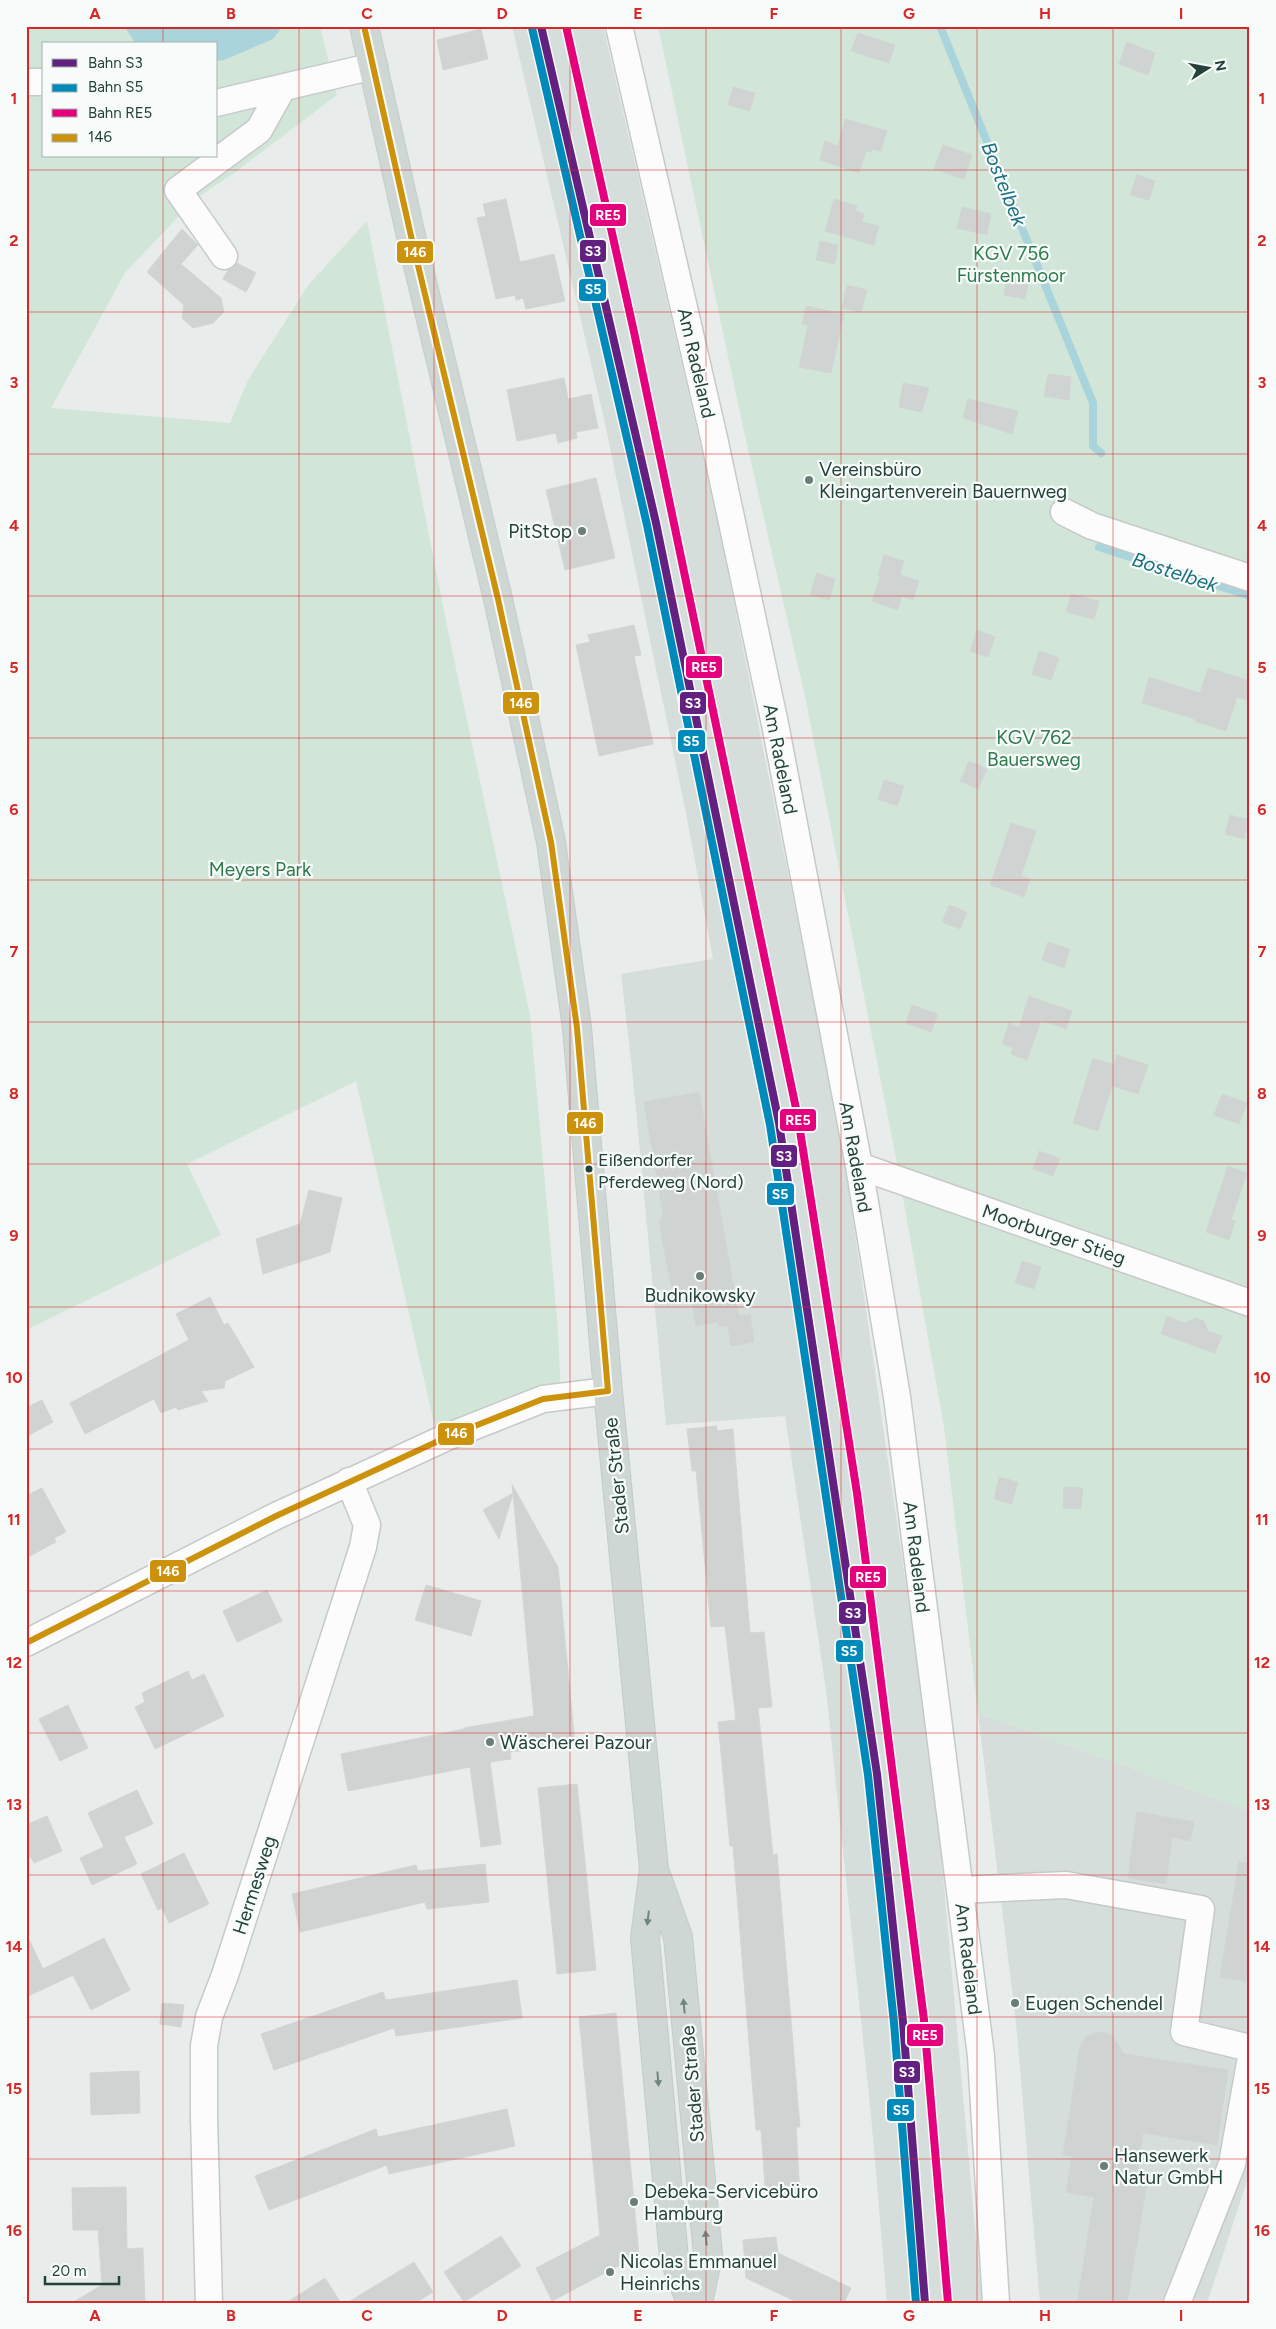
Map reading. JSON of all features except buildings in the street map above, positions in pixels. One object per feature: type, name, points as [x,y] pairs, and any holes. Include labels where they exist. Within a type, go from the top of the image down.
[{"type":"main road","name":"Stader Straße","points":[[364,26],[411,236],[498,599],[551,842],[577,1028],[608,1391],[654,1869],[645,1938],[674,2258],[691,2303]]},
{"type":"main road","name":"Stader Straße","points":[[654,1869],[678,1937],[708,2255],[698,2303]]},
{"type":"street","name":"Am Radeland","points":[[620,26],[714,438],[775,724],[859,1166],[897,1397],[981,2056],[996,2303]]},
{"type":"street","points":[[218,102],[282,89],[374,66]]},
{"type":"street","points":[[26,82],[42,82]]},
{"type":"street","points":[[224,256],[178,190],[258,130],[282,89]]},
{"type":"street","points":[[1064,512],[1092,526],[1250,578]]},
{"type":"street","name":"Moorburger Stieg","points":[[859,1166],[1250,1303]]},
{"type":"street","points":[[26,1643],[348,1481],[447,1438],[536,1402],[561,1396],[608,1391]]},
{"type":"street","name":"Hermesweg","points":[[209,2303],[204,2046],[209,2016],[225,1975],[363,1547],[367,1525],[348,1481]]},
{"type":"street","points":[[960,1890],[1066,1885],[1201,1909],[1184,2032],[1250,2048]]},
{"type":"street","points":[[1177,2303],[1232,2164],[1250,2063]]},
{"type":"shaded area","points":[[512,26],[603,26],[714,503],[841,1138],[934,1777],[982,2303],[887,2303],[871,2115],[826,1690],[785,1416],[666,1425],[632,1069],[621,974],[713,959],[686,813],[604,419]]},
{"type":"shaded area","points":[[978,1713],[1250,1811],[1250,2172],[1207,2303],[1040,2303],[1016,2023]]},
{"type":"green space","name":"Meyers Park","points":[[26,26],[320,26],[337,95],[234,173],[194,200],[125,273],[51,408],[230,423],[248,380],[309,284],[367,221],[448,631],[530,1015],[558,1330],[561,1396],[438,1441],[356,1081],[187,1164],[221,1235],[26,1330]]},
{"type":"green space","points":[[658,26],[1250,26],[1250,1811],[978,1713],[944,1427],[894,1148],[806,701],[743,427]]},
{"type":"water","points":[[124,26],[283,26],[273,39],[224,60],[218,61],[218,42],[135,42]]},
{"type":"waterway","name":"Bostelbek","points":[[940,26],[1093,403],[1093,446],[1101,453]]},
{"type":"waterway","name":"Bostelbek","points":[[1099,547],[1250,596]]},
{"type":"rail line","name":"S3","points":[[541,26],[656,523],[779,1123],[877,1774],[903,2022],[925,2303]]},
{"type":"rail line","name":"RE5","points":[[566,26],[634,332],[798,1118],[857,1493],[924,2020],[948,2303]]},
{"type":"rail line","name":"S5","points":[[532,28],[647,525],[770,1125],[868,1775],[894,2023],[916,2303]]},
{"type":"transit line","name":"146","points":[[364,26],[411,236],[498,599],[551,842],[577,1028],[608,1391]]},
{"type":"transit line","name":"146","points":[[26,1643],[276,1516],[447,1437],[543,1399],[608,1391]]},
{"type":"place","name":"Vereinsbüro Kleingartenverein Bauernweg","points":[[809,480]]},
{"type":"place","name":"PitStop","points":[[582,531]]},
{"type":"place","name":"Eißendorfer Pferdeweg (Nord)","points":[[589,1169]]},
{"type":"place","name":"Budnikowsky","points":[[700,1276]]},
{"type":"place","name":"Wäscherei Pazour","points":[[490,1742]]},
{"type":"place","name":"Eugen Schendel","points":[[1015,2003]]},
{"type":"place","name":"Hansewerk Natur GmbH","points":[[1104,2166]]},
{"type":"place","name":"Debeka-Servicebüro Hamburg","points":[[634,2202]]},
{"type":"place","name":"Nicolas Emmanuel Heinrichs","points":[[610,2272]]},
{"type":"park label","name":"KGV 756 Fürstenmoor","points":[[1011,264]]},
{"type":"park label","name":"KGV 762 Bauersweg","points":[[1034,748]]}]
